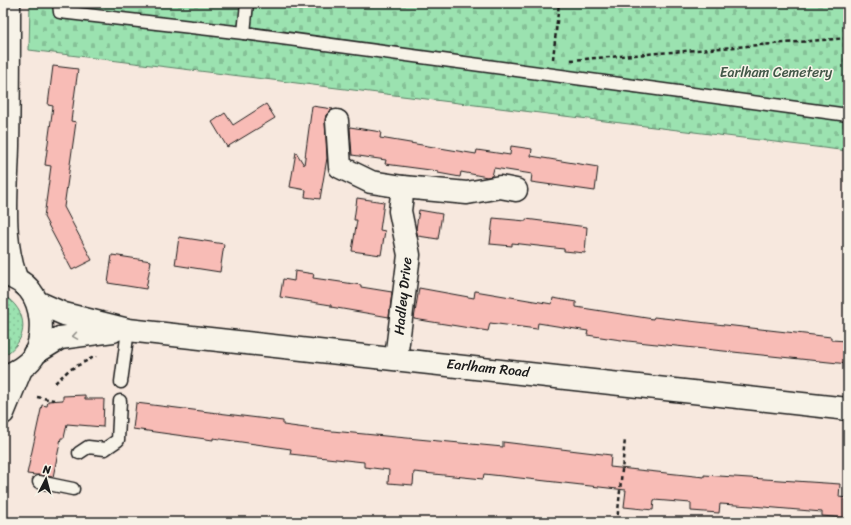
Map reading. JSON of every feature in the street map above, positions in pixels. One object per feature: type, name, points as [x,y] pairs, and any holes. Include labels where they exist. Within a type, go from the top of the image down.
[{"type":"main road","points":[[3,412],[19,367],[40,335],[38,302],[29,289],[9,276],[11,265],[7,243],[6,204],[9,3]]},
{"type":"main road","points":[[337,121],[340,167],[371,182],[403,187],[467,193],[500,187],[516,190]]},
{"type":"main road","name":"Hadley Drive","points":[[396,358],[409,256],[400,211],[403,187]]},
{"type":"main road","name":"Earlham Road","points":[[38,302],[127,339]]},
{"type":"main road","name":"Earlham Road","points":[[19,367],[60,338],[127,339],[396,358],[848,409]]},
{"type":"lane","points":[[60,3],[60,12],[244,33],[848,115]]},
{"type":"lane","points":[[244,33],[247,3]]},
{"type":"lane","points":[[121,382],[127,339]]},
{"type":"lane","points":[[79,453],[88,447],[105,449],[118,440],[120,401]]},
{"type":"lane","points":[[39,482],[73,489]]},
{"type":"path","points":[[560,3],[552,61],[560,60]]},
{"type":"path","points":[[568,60],[848,38]]},
{"type":"path","points":[[55,383],[69,370],[127,339]]},
{"type":"path","points":[[37,397],[54,400]]},
{"type":"path","points":[[617,522],[625,440]]},
{"type":"green space","name":"Earlham Cemetery","points":[[30,3],[848,3],[848,151],[29,50]]},
{"type":"green space","points":[[3,295],[12,301],[18,309],[22,317],[23,326],[22,334],[18,342],[12,350],[3,356]]},
{"type":"building","points":[[53,66],[78,69],[71,121],[76,122],[64,207],[92,260],[72,270],[44,217],[51,166],[45,165],[53,106],[48,105]]},
{"type":"building","points":[[266,104],[275,118],[227,147],[212,122],[225,113],[233,125]]},
{"type":"building","points":[[312,106],[333,109],[326,115],[325,121],[327,158],[320,199],[305,197],[306,190],[290,187],[296,152],[304,165]]},
{"type":"building","points":[[350,127],[381,132],[380,138],[476,154],[477,150],[510,155],[511,146],[532,149],[531,156],[598,167],[595,191],[531,182],[532,174],[494,168],[492,176],[487,177],[461,172],[460,177],[438,173],[438,171],[385,164],[386,160],[352,155]]},
{"type":"building","points":[[357,198],[384,202],[380,230],[385,231],[381,255],[352,251],[357,220],[354,220]]},
{"type":"building","points":[[419,210],[442,214],[438,239],[418,236],[416,229]]},
{"type":"building","points":[[493,218],[526,221],[526,219],[587,227],[585,253],[512,243],[512,246],[490,244]]},
{"type":"building","points":[[179,237],[224,244],[220,272],[175,265]]},
{"type":"building","points":[[112,255],[151,261],[146,289],[108,283]]},
{"type":"building","points":[[295,271],[314,274],[313,278],[361,285],[361,287],[392,292],[389,317],[331,307],[331,305],[280,297],[283,279],[294,281]]},
{"type":"building","points":[[419,288],[474,298],[475,291],[552,304],[553,298],[576,302],[576,307],[653,319],[654,317],[831,337],[831,340],[848,341],[848,364],[628,341],[587,335],[588,331],[538,323],[537,329],[490,323],[488,331],[414,319]]},
{"type":"building","points":[[85,395],[85,399],[104,399],[103,427],[67,424],[64,438],[61,438],[53,477],[27,474],[42,405],[47,406],[48,401],[63,400],[63,396]]},
{"type":"building","points":[[136,403],[283,421],[283,425],[321,430],[503,447],[503,442],[611,455],[610,467],[704,477],[704,475],[840,484],[839,497],[846,498],[845,518],[822,516],[822,512],[720,504],[719,513],[691,511],[691,503],[654,500],[653,510],[624,507],[626,490],[484,474],[483,479],[414,472],[413,485],[388,483],[389,470],[364,467],[364,462],[290,454],[291,449],[133,429]]}]
